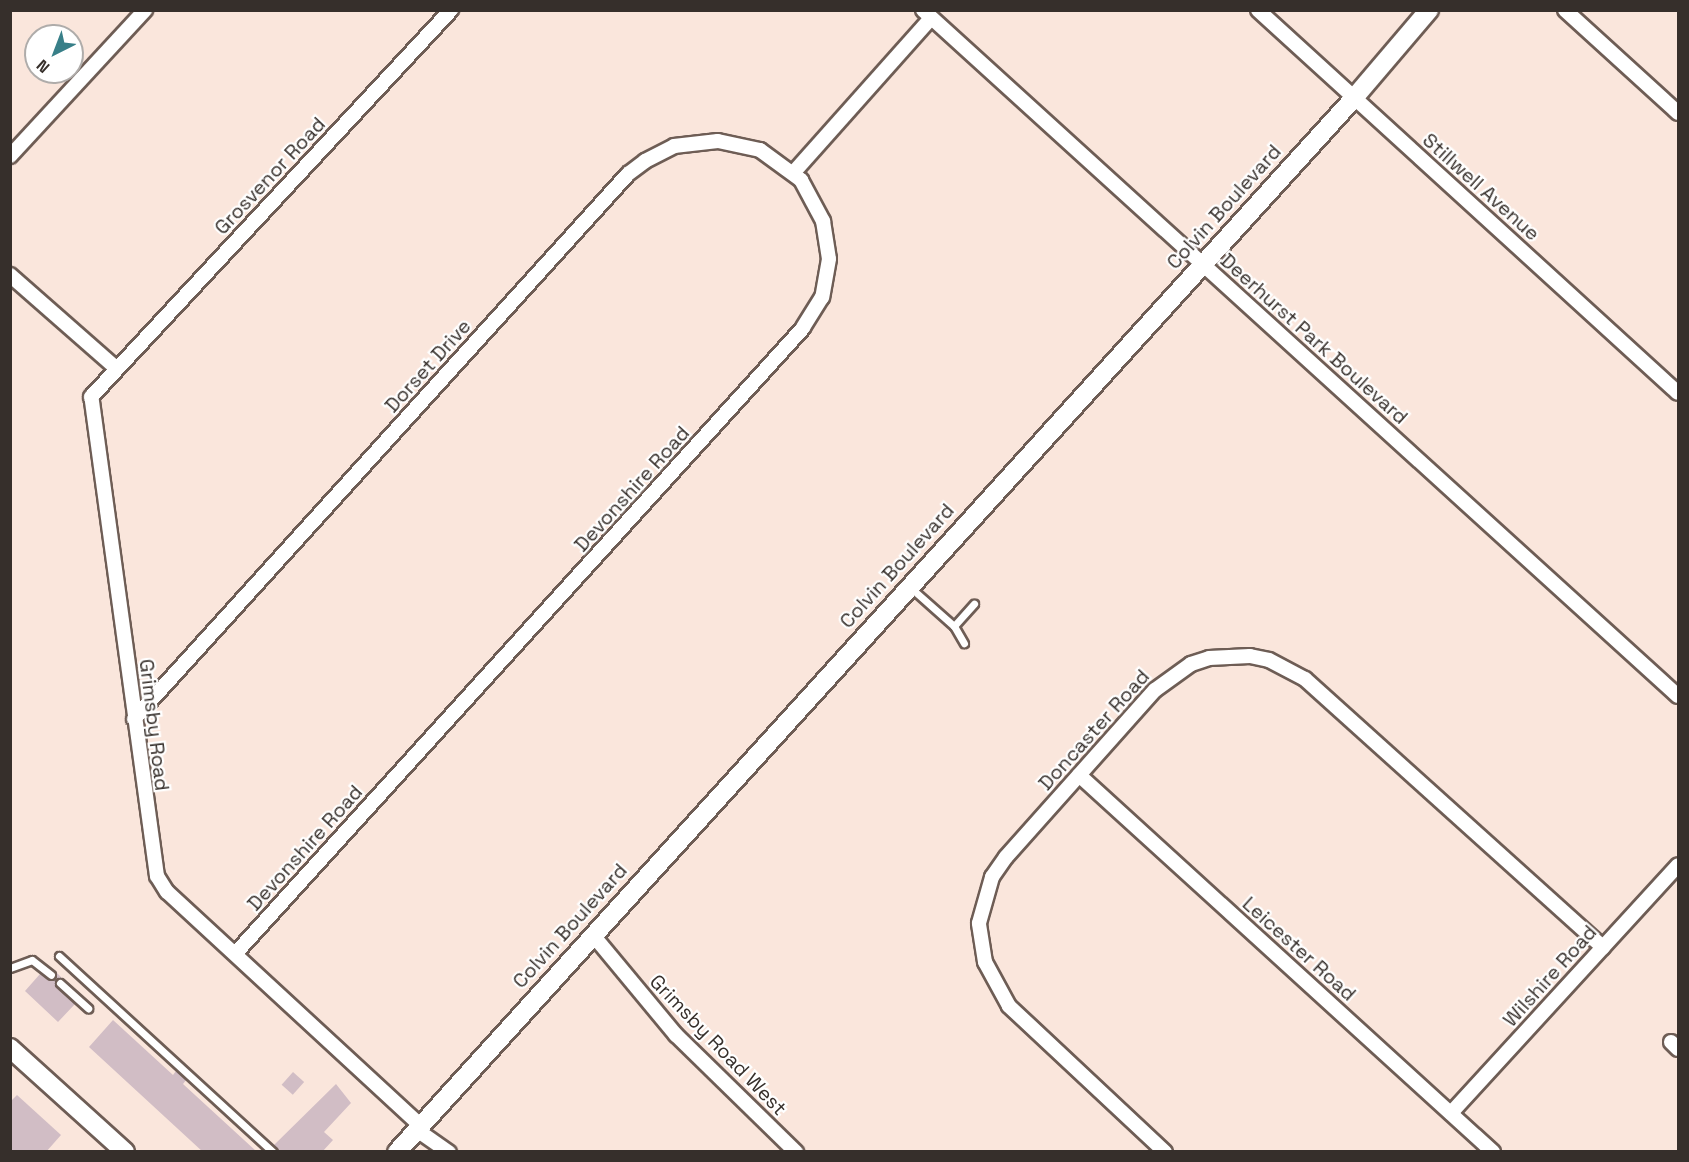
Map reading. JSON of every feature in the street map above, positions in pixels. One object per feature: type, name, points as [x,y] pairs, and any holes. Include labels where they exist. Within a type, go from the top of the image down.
[{"type":"street","points":[[10,156],[145,10]]},
{"type":"street","name":"Grosvenor Road","points":[[117,369],[451,10]]},
{"type":"street","name":"Stillwell Avenue","points":[[1258,10],[1678,393]]},
{"type":"street","name":"Colvin Boulevard","points":[[397,1152],[1354,98],[1429,10]]},
{"type":"street","points":[[1565,10],[1678,113]]},
{"type":"street","points":[[794,172],[927,14]]},
{"type":"street","name":"Deerhurst Park Boulevard","points":[[927,14],[1678,696]]},
{"type":"street","name":"Dorset Drive","points":[[134,720],[628,174],[674,146],[718,141],[760,150],[794,172]]},
{"type":"street","name":"Devonshire Road","points":[[234,954],[803,328],[822,297],[829,259],[823,220],[794,172]]},
{"type":"street","points":[[10,274],[117,369]]},
{"type":"street","name":"Grimsby Road","points":[[117,369],[91,397],[157,876],[167,892],[419,1128]]},
{"type":"street","name":"Doncaster Road","points":[[1166,1152],[1009,1006],[989,969],[979,937],[982,904],[992,877],[1079,775],[1172,675],[1209,658],[1250,656],[1269,660],[1305,679],[1603,947]]},
{"type":"street","name":"Leicester Road","points":[[1079,775],[1493,1152]]},
{"type":"street","name":"Wilshire Road","points":[[1451,1113],[1678,865]]},
{"type":"street","name":"Grimsby Road West","points":[[592,935],[676,1035],[796,1152]]},
{"type":"street","points":[[10,1048],[125,1152]]},
{"type":"street","points":[[419,1128],[449,1152]]},
{"type":"lane","points":[[909,586],[954,626],[964,643]]},
{"type":"lane","points":[[954,626],[974,604]]},
{"type":"lane","points":[[59,956],[273,1152]]},
{"type":"lane","points":[[10,968],[32,960],[51,975]]},
{"type":"lane","points":[[60,983],[88,1008]]},
{"type":"building","points":[[56,972],[62,978],[56,979],[55,985],[75,1004],[58,1022],[25,991],[40,974],[51,981]]},
{"type":"building","points":[[113,1020],[173,1075],[176,1071],[186,1080],[183,1084],[257,1152],[203,1152],[89,1047]]},
{"type":"building","points":[[293,1072],[304,1082],[293,1095],[282,1085]]},
{"type":"building","points":[[336,1084],[351,1103],[324,1132],[333,1140],[322,1152],[278,1152],[274,1145]]},
{"type":"building","points":[[17,1095],[61,1135],[46,1152],[10,1152],[10,1102]]}]
